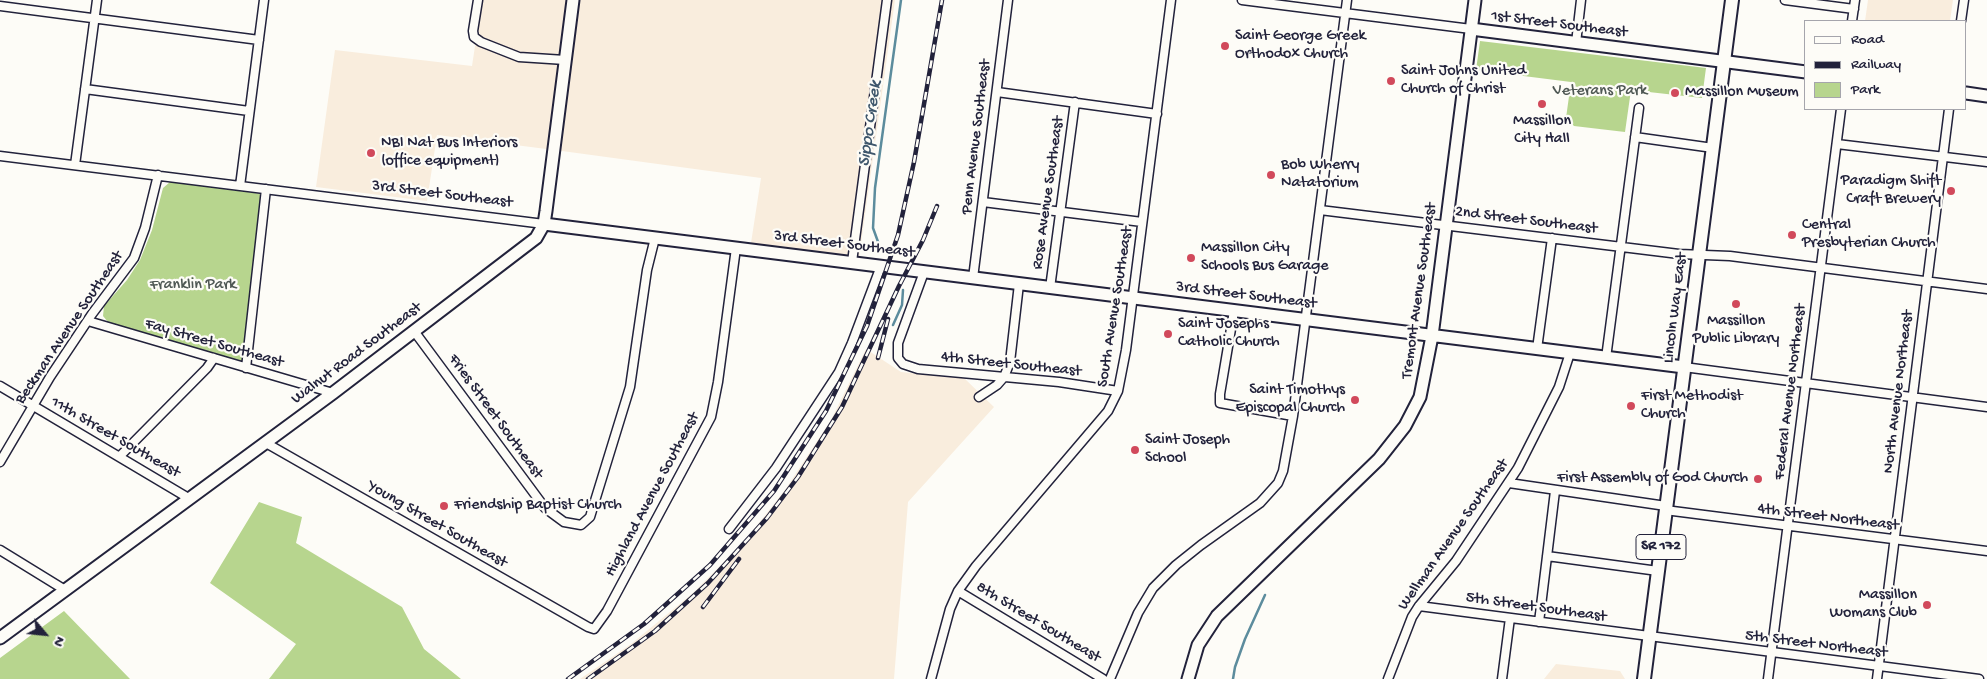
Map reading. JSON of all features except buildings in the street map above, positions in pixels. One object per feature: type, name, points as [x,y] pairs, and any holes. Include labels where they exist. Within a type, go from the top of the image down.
[{"type":"main road","name":"Lincoln Way East","points":[[1644,679],[1732,0]]},
{"type":"street","points":[[75,165],[97,0]]},
{"type":"street","points":[[240,186],[264,0]]},
{"type":"street","points":[[478,0],[473,31],[474,37],[508,54],[531,59],[565,60]]},
{"type":"street","name":"Walnut Road Southeast","points":[[0,638],[266,443],[529,245],[544,224],[573,0]]},
{"type":"street","points":[[852,262],[887,0]]},
{"type":"street","name":"Penn Avenue Southeast","points":[[973,278],[1008,0]]},
{"type":"street","name":"South Avenue Southeast","points":[[931,679],[950,609],[958,591],[976,566],[1108,411],[1118,391],[1126,350],[1171,0]]},
{"type":"street","name":"1st Street Southeast","points":[[1242,0],[1804,72]]},
{"type":"street","points":[[1110,679],[1138,613],[1153,588],[1176,565],[1260,503],[1278,483],[1287,456],[1293,416],[1347,0]]},
{"type":"street","name":"Tremont Avenue Southeast","points":[[1188,679],[1198,645],[1216,616],[1379,459],[1405,426],[1420,397],[1432,336],[1475,0]]},
{"type":"street","points":[[1576,43],[1581,0]]},
{"type":"street","points":[[1785,0],[1854,9]]},
{"type":"street","points":[[1852,20],[1855,0]]},
{"type":"street","points":[[1961,20],[1964,0]]},
{"type":"street","points":[[0,6],[259,40]]},
{"type":"street","points":[[85,89],[249,111]]},
{"type":"street","points":[[997,92],[1157,114]]},
{"type":"street","points":[[1967,93],[1987,96]]},
{"type":"street","name":"Rose Avenue Southeast","points":[[1050,288],[1075,102]]},
{"type":"street","points":[[1606,358],[1639,108]]},
{"type":"street","name":"Federal Avenue Northeast","points":[[1768,679],[1841,110]]},
{"type":"street","name":"North Avenue Northeast","points":[[1877,679],[1949,110]]},
{"type":"street","points":[[1635,137],[1713,148]]},
{"type":"street","points":[[1837,144],[1987,162]]},
{"type":"street","name":"3rd Street Southeast","points":[[0,156],[1684,367]]},
{"type":"street","name":"Beckman Avenue Southeast","points":[[0,462],[33,406],[88,321],[134,258],[148,219],[158,175]]},
{"type":"street","points":[[246,368],[266,189]]},
{"type":"street","points":[[983,202],[1142,222]]},
{"type":"street","name":"2nd Street Southeast","points":[[1320,210],[1621,247],[1699,255],[1730,256],[1987,290]]},
{"type":"street","name":"Fries Street Southeast","points":[[414,331],[533,492],[555,517],[578,526],[585,524],[590,516],[630,387],[654,238]]},
{"type":"street","points":[[1537,349],[1552,238]]},
{"type":"street","name":"Highland Avenue Southeast","points":[[594,628],[607,610],[711,416],[717,389],[736,248]]},
{"type":"street","points":[[729,528],[776,468],[838,372],[852,343],[881,266]]},
{"type":"street","name":"4th Street Southeast","points":[[924,272],[898,343],[897,354],[902,363],[918,369],[1004,376],[1118,391]]},
{"type":"street","name":"Rose Avenue Southeast","points":[[1004,376],[1010,362],[1019,284]]},
{"type":"street","points":[[1234,311],[1220,403],[1293,416]]},
{"type":"street","name":"Fay Street Southeast","points":[[88,321],[333,393]]},
{"type":"street","name":"Wellman Avenue Southeast","points":[[1388,679],[1412,617],[1456,561],[1509,483],[1560,388],[1570,353]]},
{"type":"street","points":[[120,456],[208,368],[214,358]]},
{"type":"street","points":[[1684,367],[1987,407]]},
{"type":"street","points":[[979,397],[997,385],[1004,376]]},
{"type":"street","name":"11th Street Southeast","points":[[0,386],[190,499]]},
{"type":"street","name":"Young Street Southeast","points":[[266,443],[588,627],[594,628]]},
{"type":"street","points":[[1509,483],[1665,508]]},
{"type":"street","points":[[1538,622],[1555,491]]},
{"type":"street","name":"4th Street Northeast","points":[[1665,508],[1787,527],[1987,551]]},
{"type":"street","points":[[0,550],[65,590]]},
{"type":"street","points":[[1547,556],[1658,571]]},
{"type":"street","name":"8th Street Southeast","points":[[958,591],[1104,679]]},
{"type":"street","name":"5th Street Southeast","points":[[1419,606],[1650,636]]},
{"type":"street","points":[[1502,679],[1510,618]]},
{"type":"street","name":"5th Street Northeast","points":[[1650,636],[1980,679]]},
{"type":"shaded area","points":[[482,0],[895,0],[859,258],[751,243],[761,178],[562,151],[437,135],[427,201],[316,187],[335,50],[472,66]]},
{"type":"shaded area","points":[[1868,0],[1953,0],[1950,20],[1865,20]]},
{"type":"shaded area","points":[[866,349],[901,372],[964,378],[994,407],[908,502],[894,679],[580,679],[631,644],[693,593],[744,542],[785,490],[831,420]]},
{"type":"shaded area","points":[[1556,664],[1620,671],[1625,679],[1544,679]]},
{"type":"green space","name":"Veterans Park","points":[[1480,41],[1706,68],[1702,98],[1631,90],[1625,132],[1574,126],[1566,118],[1571,82],[1476,70]]},
{"type":"green space","name":"Franklin Park","points":[[170,182],[262,194],[243,363],[108,322],[103,316],[104,306],[127,280],[140,260],[152,230],[163,188]]},
{"type":"green space","points":[[259,502],[302,517],[296,543],[402,607],[424,649],[461,679],[269,679],[296,644],[210,583]]},
{"type":"green space","points":[[64,611],[130,679],[0,679],[0,658]]},
{"type":"waterway","name":"Sippo Creek","points":[[881,250],[873,228],[875,188],[901,0]]},
{"type":"waterway","name":"Sippo Creek","points":[[893,325],[902,305],[903,290]]},
{"type":"waterway","name":"Sippo Creek","points":[[1233,679],[1235,667],[1245,639],[1265,595]]},
{"type":"railway","points":[[568,679],[644,624],[710,565],[774,491],[826,411],[867,326],[898,235],[914,162],[942,0]]},
{"type":"railway","points":[[588,679],[655,631],[708,583],[767,518],[798,477],[842,407],[899,286],[923,240],[937,206]]},
{"type":"railway","points":[[878,358],[888,319]]},
{"type":"railway","points":[[703,607],[739,559]]},
{"type":"place","name":"Saint George Greek Orthodox Church","points":[[1225,46]]},
{"type":"place","name":"Saint Johns United Church of Christ","points":[[1391,81]]},
{"type":"place","name":"Massillon Museum","points":[[1675,93]]},
{"type":"place","name":"Massillon City Hall","points":[[1542,104]]},
{"type":"place","name":"NBI Nat Bus Interiors (office equipment)","points":[[371,153]]},
{"type":"place","name":"Bob Wherry Natatorium","points":[[1271,175]]},
{"type":"place","name":"Paradigm Shift Craft Brewery","points":[[1951,191]]},
{"type":"place","name":"Central Presbyterian Church","points":[[1792,235]]},
{"type":"place","name":"Massillon City Schools Bus Garage","points":[[1191,258]]},
{"type":"place","name":"Massillon Public Library","points":[[1736,304]]},
{"type":"place","name":"Saint Josephs Catholic Church","points":[[1168,334]]},
{"type":"place","name":"Saint Timothys Episcopal Church","points":[[1355,400]]},
{"type":"place","name":"First Methodist Church","points":[[1631,406]]},
{"type":"place","name":"Saint Joseph School","points":[[1135,450]]},
{"type":"place","name":"First Assembly of God Church","points":[[1758,479]]},
{"type":"place","name":"Friendship Baptist Church","points":[[444,506]]},
{"type":"place","name":"Massillon Womans Club","points":[[1927,605]]}]
